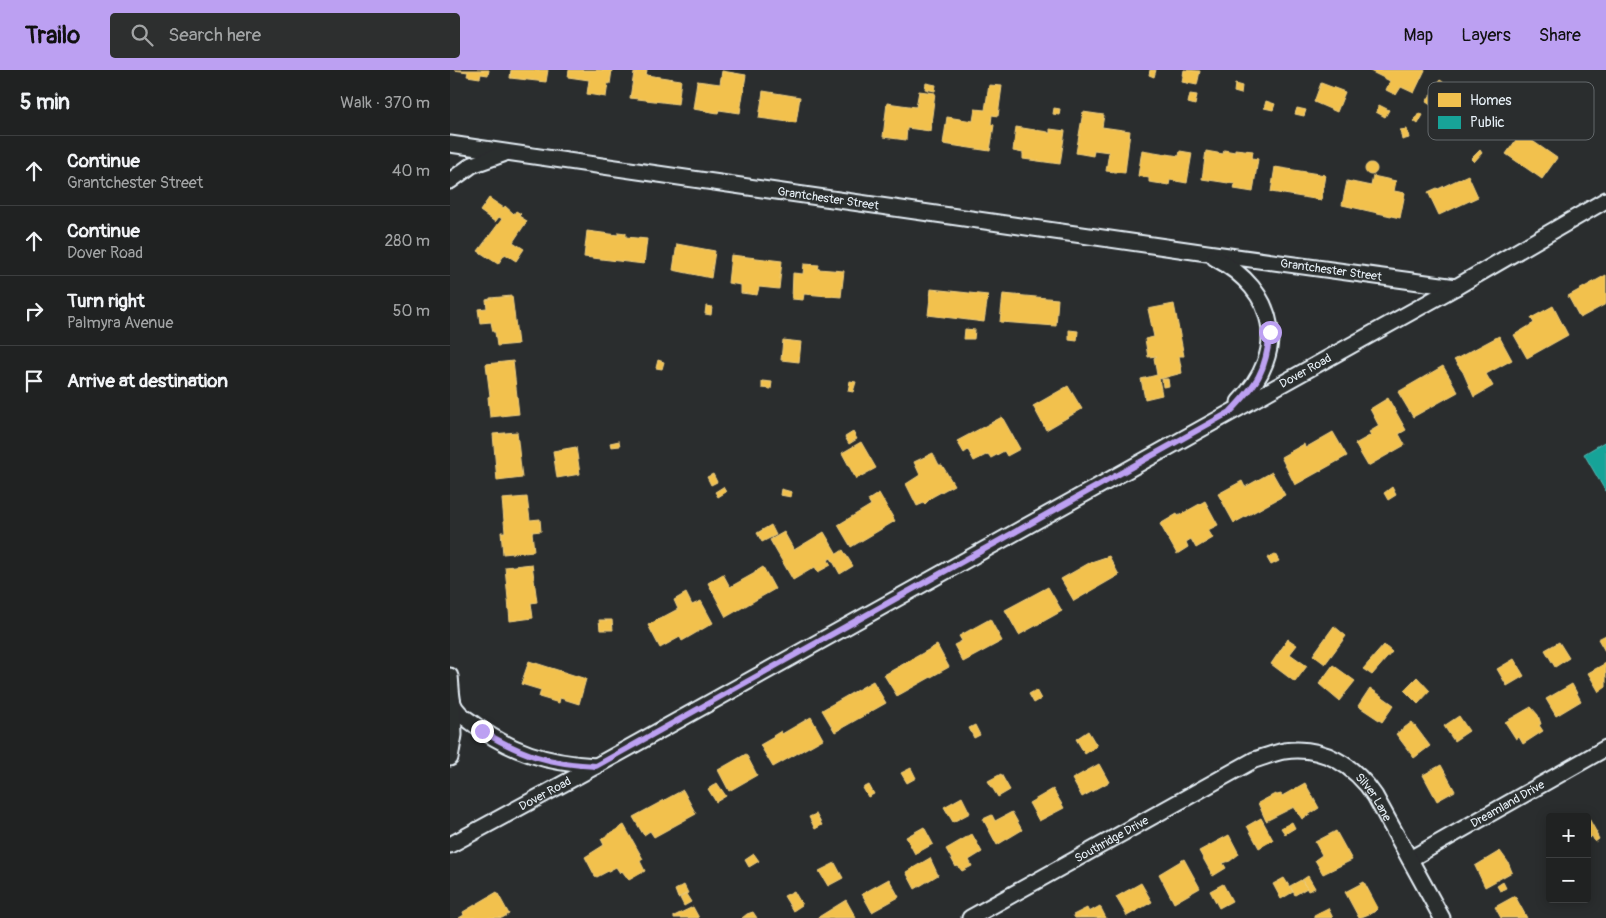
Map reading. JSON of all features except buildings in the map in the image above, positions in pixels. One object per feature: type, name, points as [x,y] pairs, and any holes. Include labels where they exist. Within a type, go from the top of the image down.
[{"type":"street","name":"Grantchester Street","points":[[450,144],[1207,254],[1456,287]]},
{"type":"street","points":[[450,181],[472,165],[507,153]]},
{"type":"street","name":"Dover Road","points":[[450,845],[596,766],[1456,287],[1606,200]]},
{"type":"street","name":"Grantchester Street","points":[[1207,254],[1243,275],[1258,292],[1266,311],[1270,332],[1264,368],[1247,394],[1230,412]]},
{"type":"street","points":[[450,676],[454,735],[450,758]]},
{"type":"street","points":[[453,704],[465,718],[482,731],[528,755],[568,765],[596,766]]},
{"type":"street","name":"Dreamland Drive","points":[[1410,859],[1606,748]]},
{"type":"street","name":"Silver Lane","points":[[1254,760],[1285,751],[1310,751],[1334,757],[1352,768],[1365,781],[1375,796],[1442,918]]},
{"type":"street","name":"Southridge Drive","points":[[970,918],[1254,760]]},
{"type":"route","points":[[482,731],[528,755],[568,765],[596,766],[1230,412],[1247,394],[1264,368],[1270,332]]}]
